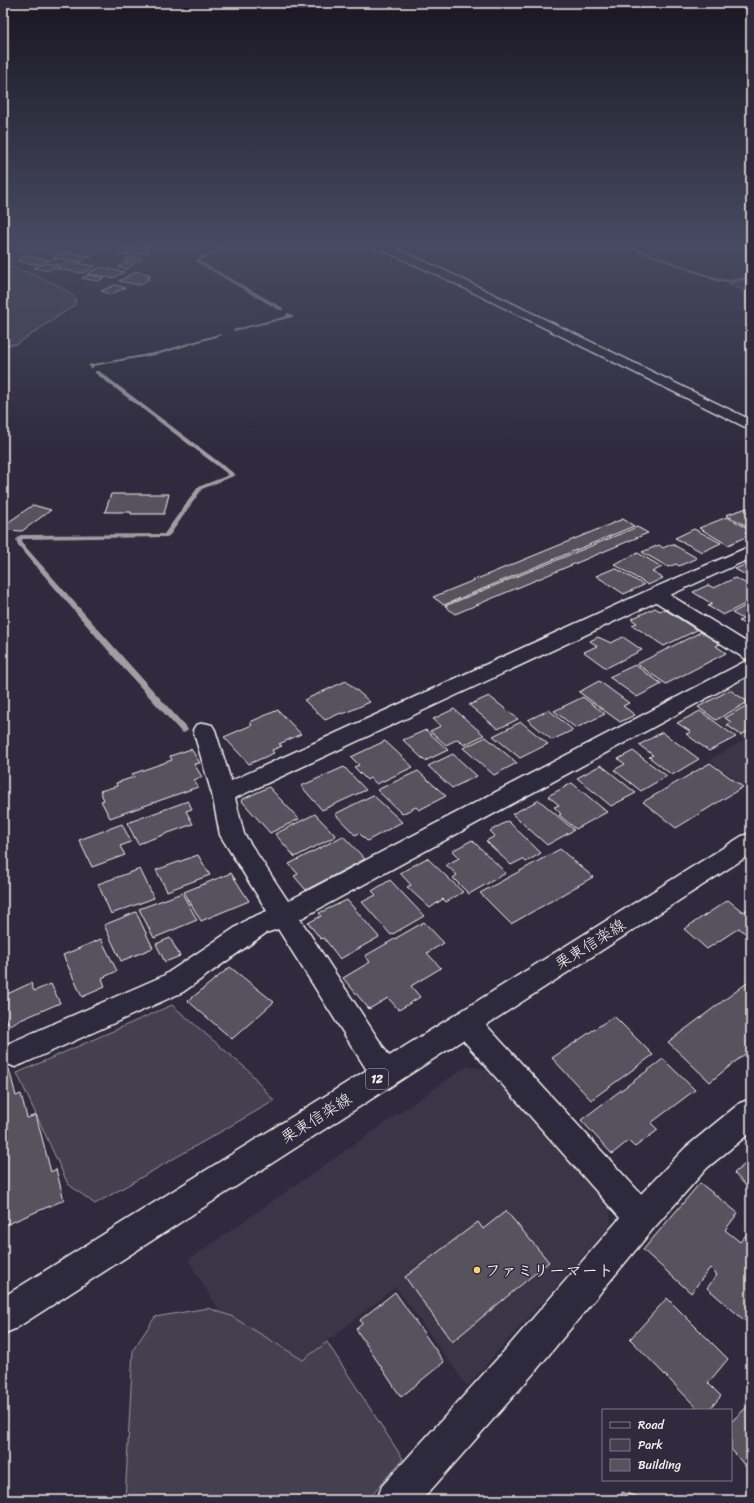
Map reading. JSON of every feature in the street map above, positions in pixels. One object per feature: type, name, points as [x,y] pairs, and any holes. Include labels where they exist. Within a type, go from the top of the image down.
[{"type":"street","points":[[521,312],[751,426]]},
{"type":"street","points":[[223,794],[751,551]]},
{"type":"street","points":[[656,594],[751,654]]},
{"type":"street","points":[[15,1054],[173,984],[257,926],[283,916],[751,666]]},
{"type":"street","points":[[204,730],[223,794],[232,835],[385,1074]]},
{"type":"street","name":"栗東信楽線","points":[[3,1317],[751,842]]},
{"type":"street","points":[[466,1023],[641,1218]]},
{"type":"street","points":[[396,1500],[520,1360],[641,1218],[696,1158],[751,1113]]},
{"type":"shaded area","points":[[751,677],[751,791],[709,760],[744,740],[696,707]]},
{"type":"shaded area","points":[[467,1066],[486,1069],[610,1207],[611,1225],[467,1386],[396,1287],[303,1360],[220,1312],[188,1260]]},
{"type":"green space","points":[[3,312],[64,312],[17,344],[3,346]]},
{"type":"green space","points":[[172,1005],[249,1071],[274,1101],[95,1204],[68,1184],[17,1073]]},
{"type":"green space","points":[[208,1308],[231,1316],[303,1360],[327,1342],[403,1459],[367,1500],[125,1500],[133,1350],[155,1317]]},
{"type":"building","points":[[111,494],[169,494],[164,514],[131,514],[131,512],[105,512]]},
{"type":"building","points":[[33,505],[51,510],[22,531],[3,530],[3,526]]},
{"type":"building","points":[[747,508],[751,510],[751,528],[726,515]]},
{"type":"building","points":[[727,517],[751,530],[745,533],[750,535],[728,545],[699,528]]},
{"type":"building","points":[[623,519],[634,526],[444,605],[433,597]]},
{"type":"building","points":[[637,527],[648,533],[455,614],[445,606]]},
{"type":"building","points":[[694,529],[721,543],[702,552],[675,538]]},
{"type":"building","points":[[672,544],[697,558],[679,566],[676,564],[668,567],[642,552],[659,545],[663,548]]},
{"type":"building","points":[[638,553],[662,567],[652,572],[663,578],[648,585],[614,564]]},
{"type":"building","points":[[751,562],[751,578],[735,569]]},
{"type":"building","points":[[615,568],[644,585],[624,594],[596,576]]},
{"type":"building","points":[[735,578],[751,586],[751,601],[723,615],[708,606],[712,604],[693,592],[708,585],[714,588]]},
{"type":"building","points":[[751,603],[751,628],[739,621],[743,619],[732,613]]},
{"type":"building","points":[[655,608],[660,611],[664,609],[697,630],[664,646],[632,625],[637,623],[631,619]]},
{"type":"building","points":[[701,632],[720,644],[716,646],[726,653],[666,684],[637,664]]},
{"type":"building","points":[[598,637],[611,643],[623,637],[642,650],[606,668],[584,652],[597,646],[590,641]]},
{"type":"building","points":[[635,665],[662,684],[637,697],[609,677]]},
{"type":"building","points":[[346,681],[370,702],[325,720],[304,700]]},
{"type":"building","points":[[599,681],[629,703],[623,706],[635,715],[620,722],[579,692]]},
{"type":"building","points":[[730,690],[748,702],[716,720],[698,707]]},
{"type":"building","points":[[489,696],[518,719],[498,729],[469,705]]},
{"type":"building","points":[[583,697],[605,714],[576,728],[554,711]]},
{"type":"building","points":[[751,703],[751,735],[746,732],[741,735],[727,725],[731,722],[725,718]]},
{"type":"building","points":[[454,709],[484,735],[464,745],[458,739],[446,745],[430,731],[441,726],[433,719]]},
{"type":"building","points":[[278,710],[301,734],[279,744],[282,746],[272,750],[274,753],[249,764],[224,737],[252,725],[250,722]]},
{"type":"building","points":[[549,710],[573,730],[552,740],[528,720]]},
{"type":"building","points":[[700,711],[736,737],[709,751],[686,734],[691,732],[677,723]]},
{"type":"building","points":[[521,722],[548,744],[520,758],[493,736]]},
{"type":"building","points":[[426,730],[448,750],[425,761],[403,740]]},
{"type":"building","points":[[662,732],[699,759],[672,775],[649,757],[653,755],[639,745]]},
{"type":"building","points":[[486,737],[517,763],[494,775],[463,748]]},
{"type":"building","points":[[385,741],[413,767],[377,784],[370,778],[367,780],[354,767],[359,765],[351,757]]},
{"type":"building","points":[[191,749],[200,763],[194,764],[202,777],[194,780],[198,787],[110,818],[101,801],[104,800],[100,791],[117,786],[116,783],[134,777],[132,774],[172,760],[170,756]]},
{"type":"building","points":[[633,751],[667,776],[641,791],[614,770],[625,764],[618,759]]},
{"type":"building","points":[[453,754],[477,776],[452,788],[428,766]]},
{"type":"building","points":[[710,763],[743,787],[676,828],[643,802]]},
{"type":"building","points":[[601,765],[636,793],[611,806],[577,778]]},
{"type":"building","points":[[344,767],[366,790],[322,810],[301,786]]},
{"type":"building","points":[[418,771],[446,796],[419,810],[416,807],[402,814],[377,790]]},
{"type":"building","points":[[572,783],[607,812],[576,829],[559,815],[561,814],[554,807],[559,805],[548,796]]},
{"type":"building","points":[[269,787],[299,819],[270,833],[241,800]]},
{"type":"building","points":[[373,795],[402,822],[367,841],[359,833],[355,835],[335,814]]},
{"type":"building","points":[[539,800],[574,830],[547,845],[512,814]]},
{"type":"building","points":[[188,801],[192,809],[186,811],[193,824],[138,844],[127,823]]},
{"type":"building","points":[[315,814],[336,836],[295,857],[275,834]]},
{"type":"building","points":[[508,821],[541,853],[526,862],[523,859],[511,865],[486,841],[495,836],[490,831]]},
{"type":"building","points":[[122,824],[131,842],[120,846],[125,855],[92,867],[79,840]]},
{"type":"building","points":[[343,836],[365,859],[306,890],[294,876],[298,874],[289,864]]},
{"type":"building","points":[[472,840],[506,873],[469,894],[453,878],[457,875],[446,865],[459,858],[452,851]]},
{"type":"building","points":[[560,849],[593,877],[511,924],[480,893]]},
{"type":"building","points":[[198,855],[210,875],[167,891],[156,870]]},
{"type":"building","points":[[427,858],[463,892],[446,902],[443,899],[430,908],[407,887],[411,885],[400,873]]},
{"type":"building","points":[[140,869],[154,898],[111,914],[98,884]]},
{"type":"building","points":[[231,873],[249,901],[201,921],[184,892]]},
{"type":"building","points":[[390,880],[424,916],[391,935],[362,902],[376,895],[372,891]]},
{"type":"building","points":[[182,893],[197,920],[154,938],[139,909]]},
{"type":"building","points":[[347,900],[379,937],[340,959],[324,938],[321,939],[308,923],[321,916],[319,913]]},
{"type":"building","points":[[728,900],[743,912],[751,907],[751,938],[739,928],[707,949],[684,929]]},
{"type":"building","points":[[136,912],[153,948],[121,961],[104,925]]},
{"type":"building","points":[[424,922],[444,943],[427,953],[441,968],[411,986],[420,997],[399,1010],[388,998],[369,1009],[343,978],[370,962],[365,956]]},
{"type":"building","points":[[170,938],[180,956],[165,962],[156,944]]},
{"type":"building","points":[[101,939],[117,971],[102,978],[105,987],[82,997],[63,955]]},
{"type":"building","points":[[230,967],[274,1002],[232,1039],[188,1001]]},
{"type":"building","points":[[751,980],[751,1049],[710,1082],[668,1042]]},
{"type":"building","points":[[31,983],[34,991],[51,984],[60,1003],[9,1025],[3,1011],[3,996]]},
{"type":"building","points":[[614,1016],[653,1055],[591,1100],[552,1058]]},
{"type":"building","points":[[663,1059],[695,1090],[651,1123],[658,1130],[635,1147],[628,1141],[612,1154],[581,1120]]},
{"type":"building","points":[[9,1069],[16,1096],[21,1094],[27,1118],[36,1115],[51,1172],[56,1169],[64,1200],[3,1226],[3,1071]]},
{"type":"building","points":[[749,1161],[751,1163],[751,1191],[734,1173]]},
{"type":"building","points":[[700,1183],[738,1213],[725,1230],[740,1242],[751,1229],[751,1326],[707,1288],[717,1275],[710,1268],[691,1293],[643,1250]]},
{"type":"building","name":"ファミリーマート","points":[[506,1211],[549,1262],[452,1342],[405,1277],[478,1222],[483,1229]]},
{"type":"building","points":[[395,1292],[444,1362],[401,1397],[356,1329],[362,1324],[360,1320]]},
{"type":"building","points":[[667,1298],[728,1359],[708,1383],[721,1396],[710,1409],[698,1409],[630,1339]]},
{"type":"building","points":[[751,1403],[751,1473],[732,1450],[732,1421]]},
{"type":"building","points":[[622,1492],[648,1500],[621,1500]]},
{"type":"waterway","points":[[234,330],[291,316],[288,314]]},
{"type":"waterway","points":[[91,367],[90,365],[160,353],[220,335]]},
{"type":"waterway","points":[[97,372],[233,475],[200,488],[168,534],[165,536],[21,537],[19,540],[20,544],[184,730]]},
{"type":"place","name":"ファミリーマート","points":[[477,1270]]}]
